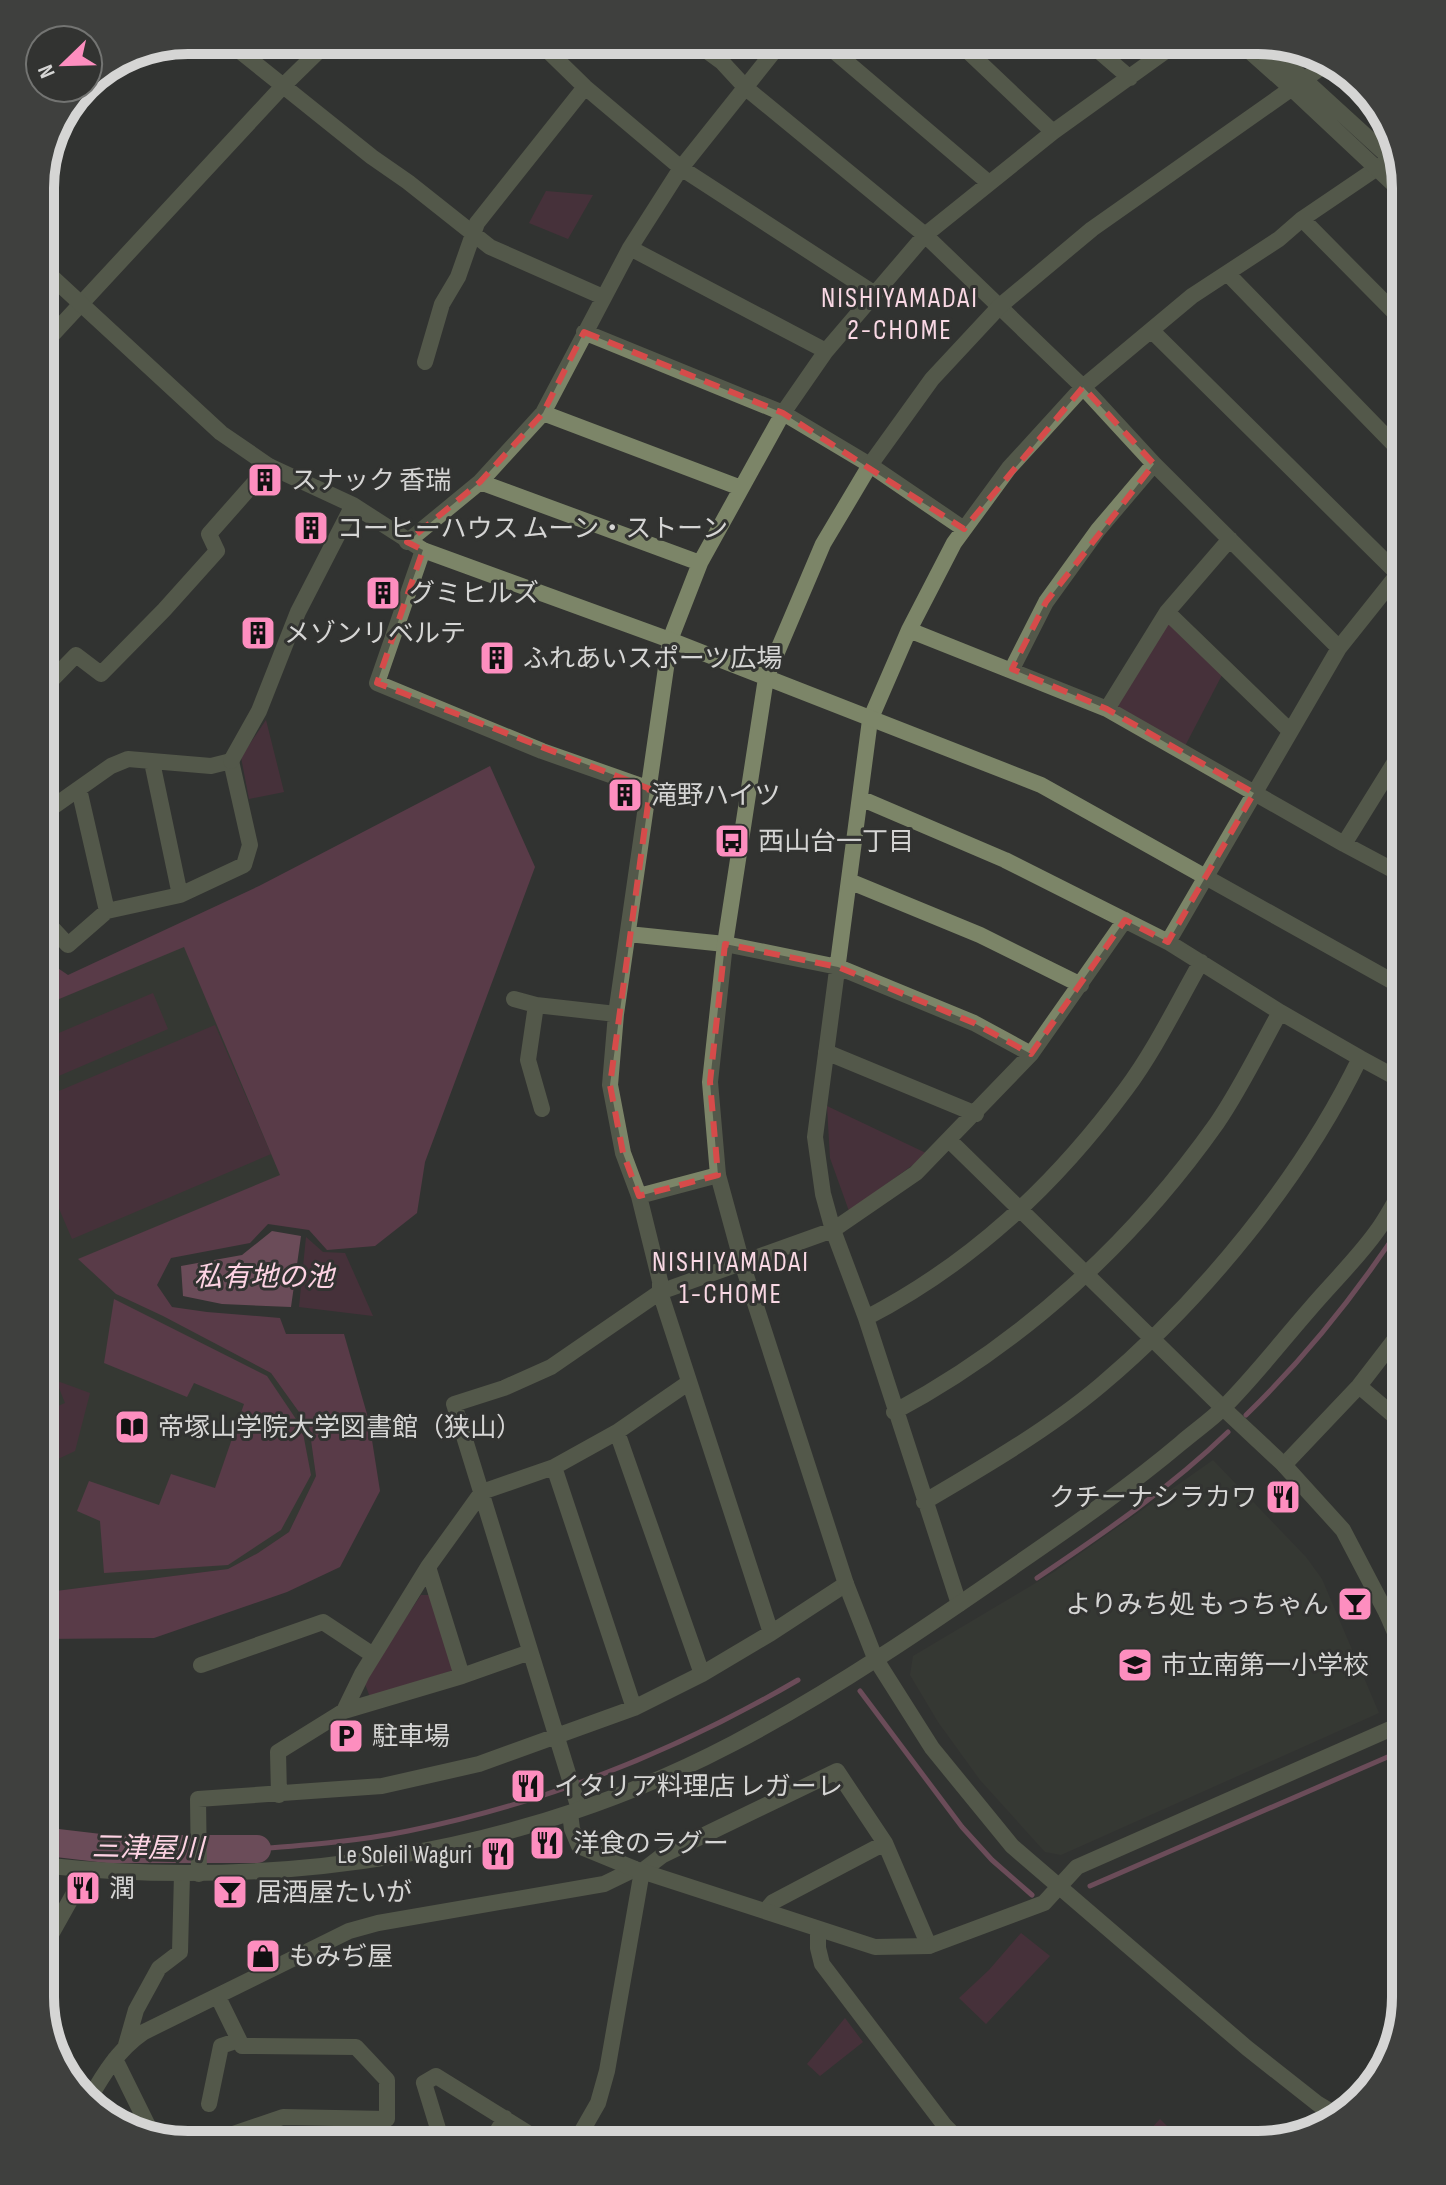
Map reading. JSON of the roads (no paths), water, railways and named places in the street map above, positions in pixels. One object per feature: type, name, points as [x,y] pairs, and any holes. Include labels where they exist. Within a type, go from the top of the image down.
[{"type":"street","points":[[243,54],[490,247],[603,297]]},
{"type":"street","points":[[54,333],[316,54]]},
{"type":"street","points":[[551,54],[585,87],[681,168],[875,294]]},
{"type":"street","points":[[711,54],[746,88],[925,235],[1083,387],[1154,464],[1339,648]]},
{"type":"street","points":[[407,542],[480,482],[543,413],[630,248],[681,168],[772,54]]},
{"type":"street","points":[[837,54],[989,183]]},
{"type":"street","points":[[971,54],[1053,132]]},
{"type":"street","points":[[1102,54],[1130,78]]},
{"type":"street","points":[[771,1633],[660,1292],[639,1196],[623,1153],[610,1085],[616,1014],[670,640],[700,563],[783,413],[826,351],[925,235],[1053,132],[1162,54]]},
{"type":"street","points":[[1257,54],[1299,84],[1388,159]]},
{"type":"street","points":[[1274,55],[1299,84]]},
{"type":"street","points":[[1319,69],[1092,229],[1000,306],[932,379],[870,465],[823,544],[766,678],[725,944],[710,1082],[718,1175],[742,1263],[846,1584],[875,1658],[932,1748],[1012,1846],[1247,2048],[1330,2110]]},
{"type":"street","points":[[425,362],[442,304],[458,277],[477,223],[585,87]]},
{"type":"street","points":[[959,1604],[894,1412],[866,1318],[833,1230],[823,1194],[815,1137],[870,720],[909,630],[954,543],[1009,468],[1083,387],[1192,296],[1279,239],[1302,219],[1389,164]]},
{"type":"street","points":[[1302,219],[1392,310]]},
{"type":"street","points":[[630,248],[826,351]]},
{"type":"street","points":[[1227,273],[1392,443]]},
{"type":"street","points":[[54,280],[221,433],[269,466],[353,505],[407,542],[670,640],[1041,785],[1392,981]]},
{"type":"street","points":[[1151,330],[1392,559]]},
{"type":"street","points":[[584,332],[783,413],[870,465],[964,529]]},
{"type":"street","points":[[543,413],[741,488]]},
{"type":"street","points":[[1012,669],[1046,602],[1098,530],[1154,464]]},
{"type":"street","points":[[54,678],[76,655],[101,674],[217,551],[209,534],[269,466]]},
{"type":"street","points":[[480,482],[700,563]]},
{"type":"street","points":[[54,930],[68,945],[107,911],[180,895],[244,865],[250,845],[231,761],[259,711],[298,612],[353,505]]},
{"type":"street","points":[[1107,709],[1167,612],[1230,539]]},
{"type":"street","points":[[423,550],[377,683],[542,751],[650,789]]},
{"type":"street","points":[[1168,942],[1339,648],[1392,582]]},
{"type":"street","points":[[1167,612],[1290,731]]},
{"type":"street","points":[[909,630],[1107,709],[1392,870]]},
{"type":"street","points":[[54,806],[111,766],[128,759],[211,766],[231,761]]},
{"type":"street","points":[[152,762],[180,895]]},
{"type":"street","points":[[1344,844],[1392,767]]},
{"type":"street","points":[[79,789],[107,911]]},
{"type":"street","points":[[860,798],[1005,860],[1168,942],[1280,1012],[1392,1075]]},
{"type":"street","points":[[849,881],[980,935],[1081,985]]},
{"type":"street","points":[[1125,920],[1031,1054],[916,1173],[833,1230],[660,1292],[551,1367],[504,1388],[454,1404],[557,1738],[573,1799],[572,1829],[579,1846],[638,1870],[766,1910],[818,1930],[875,1947],[929,1946],[1044,1903],[1077,1867],[1392,1728]]},
{"type":"street","points":[[628,934],[725,944],[838,967],[974,1023],[1031,1054]]},
{"type":"street","points":[[866,1318],[910,1295],[942,1273],[1021,1210],[1128,1087],[1201,962]]},
{"type":"street","points":[[514,999],[536,1005],[616,1014]]},
{"type":"street","points":[[536,1005],[528,1060],[542,1109]]},
{"type":"street","points":[[894,1412],[936,1390],[1007,1339],[1086,1276],[1149,1211],[1218,1121],[1280,1012]]},
{"type":"street","points":[[826,1052],[976,1114]]},
{"type":"street","points":[[924,1502],[990,1464],[1087,1395],[1151,1339],[1204,1286],[1270,1203],[1342,1096],[1360,1058]]},
{"type":"street","points":[[949,1140],[1284,1465],[1343,1530],[1392,1626]]},
{"type":"street","points":[[639,1196],[718,1175]]},
{"type":"street","points":[[54,1866],[87,1870],[295,1870],[382,1860],[490,1837],[573,1799],[661,1778],[734,1743],[959,1604],[1129,1487],[1223,1408],[1379,1230],[1392,1207]]},
{"type":"street","points":[[1284,1465],[1359,1386],[1392,1343]]},
{"type":"street","points":[[344,1711],[373,1655],[428,1567],[482,1492],[554,1467],[617,1432],[688,1383]]},
{"type":"street","points":[[1359,1386],[1392,1414]]},
{"type":"street","points":[[617,1432],[702,1674]]},
{"type":"street","points":[[554,1467],[634,1708]]},
{"type":"street","points":[[428,1567],[462,1676]]},
{"type":"street","points":[[126,2045],[136,2010],[159,1968],[180,1952],[197,1844],[198,1799],[382,1786],[479,1764],[634,1708],[702,1674],[846,1584]]},
{"type":"street","points":[[1387,1614],[1392,1612]]},
{"type":"street","points":[[201,1665],[323,1622],[373,1655]]},
{"type":"street","points":[[279,1795],[278,1752],[344,1711],[530,1652]]},
{"type":"street","points":[[94,2092],[126,2045],[144,2032],[349,1931],[378,1923],[604,1884],[837,1771],[885,1843],[929,1946]]},
{"type":"street","points":[[766,1910],[773,1902],[885,1843]]},
{"type":"street","points":[[54,1929],[87,1870]]},
{"type":"street","points":[[582,2131],[598,2103],[607,2071],[638,1870]]},
{"type":"street","points":[[818,1930],[822,1964],[950,2131]]},
{"type":"street","points":[[218,1997],[242,2046],[356,2047],[387,2080],[387,2119],[283,2117],[242,2131]]},
{"type":"street","points":[[209,2104],[221,2046],[239,2040]]},
{"type":"street","points":[[115,2059],[147,2125]]},
{"type":"street","points":[[439,2131],[424,2083],[436,2076],[525,2131]]},
{"type":"street","points":[[497,2131],[505,2118]]},
{"type":"street","points":[[941,2131],[945,2126]]},
{"type":"water","name":"私有地の池","points":[[272,1231],[301,1236],[291,1307],[222,1304],[183,1296],[181,1266],[242,1255]]},
{"type":"waterway","points":[[1246,1415],[1332,1321],[1392,1238]]},
{"type":"waterway","points":[[1037,1578],[1160,1491],[1228,1432]]},
{"type":"waterway","points":[[257,1849],[390,1834],[510,1806],[658,1752],[798,1680]]},
{"type":"waterway","points":[[860,1691],[962,1827],[992,1860],[1032,1895]]},
{"type":"waterway","points":[[1090,1886],[1392,1755]]},
{"type":"waterway","name":"三津屋川","points":[[54,1843],[108,1849],[257,1849]]},
{"type":"place","name":"スナック 香瑞","points":[[265,480]]},
{"type":"place","name":"コーヒーハウス ムーン・ストーン","points":[[311,528]]},
{"type":"place","name":"グミヒルズ","points":[[383,593]]},
{"type":"place","name":"メゾンリベルテ","points":[[258,633]]},
{"type":"place","name":"ふれあいスポーツ広場","points":[[497,658]]},
{"type":"place","name":"滝野ハイツ","points":[[625,795]]},
{"type":"place","name":"西山台一丁目","points":[[732,841]]},
{"type":"place","name":"帝塚山学院大学図書館（狭山）","points":[[132,1427]]},
{"type":"place","name":"クチーナシラカワ","points":[[1283,1497]]},
{"type":"place","name":"よりみち処 もっちゃん","points":[[1355,1604]]},
{"type":"place","name":"市立南第一小学校","points":[[1135,1665]]},
{"type":"place","name":"駐車場","points":[[346,1736]]},
{"type":"place","name":"イタリア料理店 レガーレ","points":[[528,1786]]},
{"type":"place","name":"洋食のラグー","points":[[547,1843]]},
{"type":"place","name":"Le Soleil Waguri","points":[[498,1854]]},
{"type":"place","name":"潤","points":[[83,1888]]},
{"type":"place","name":"居酒屋たいが","points":[[230,1892]]},
{"type":"place","name":"もみぢ屋","points":[[263,1956]]},
{"type":"district","name":"NISHIYAMADAI 2-CHOME","points":[[900,313]]},
{"type":"district","name":"NISHIYAMADAI 1-CHOME","points":[[731,1277]]}]
